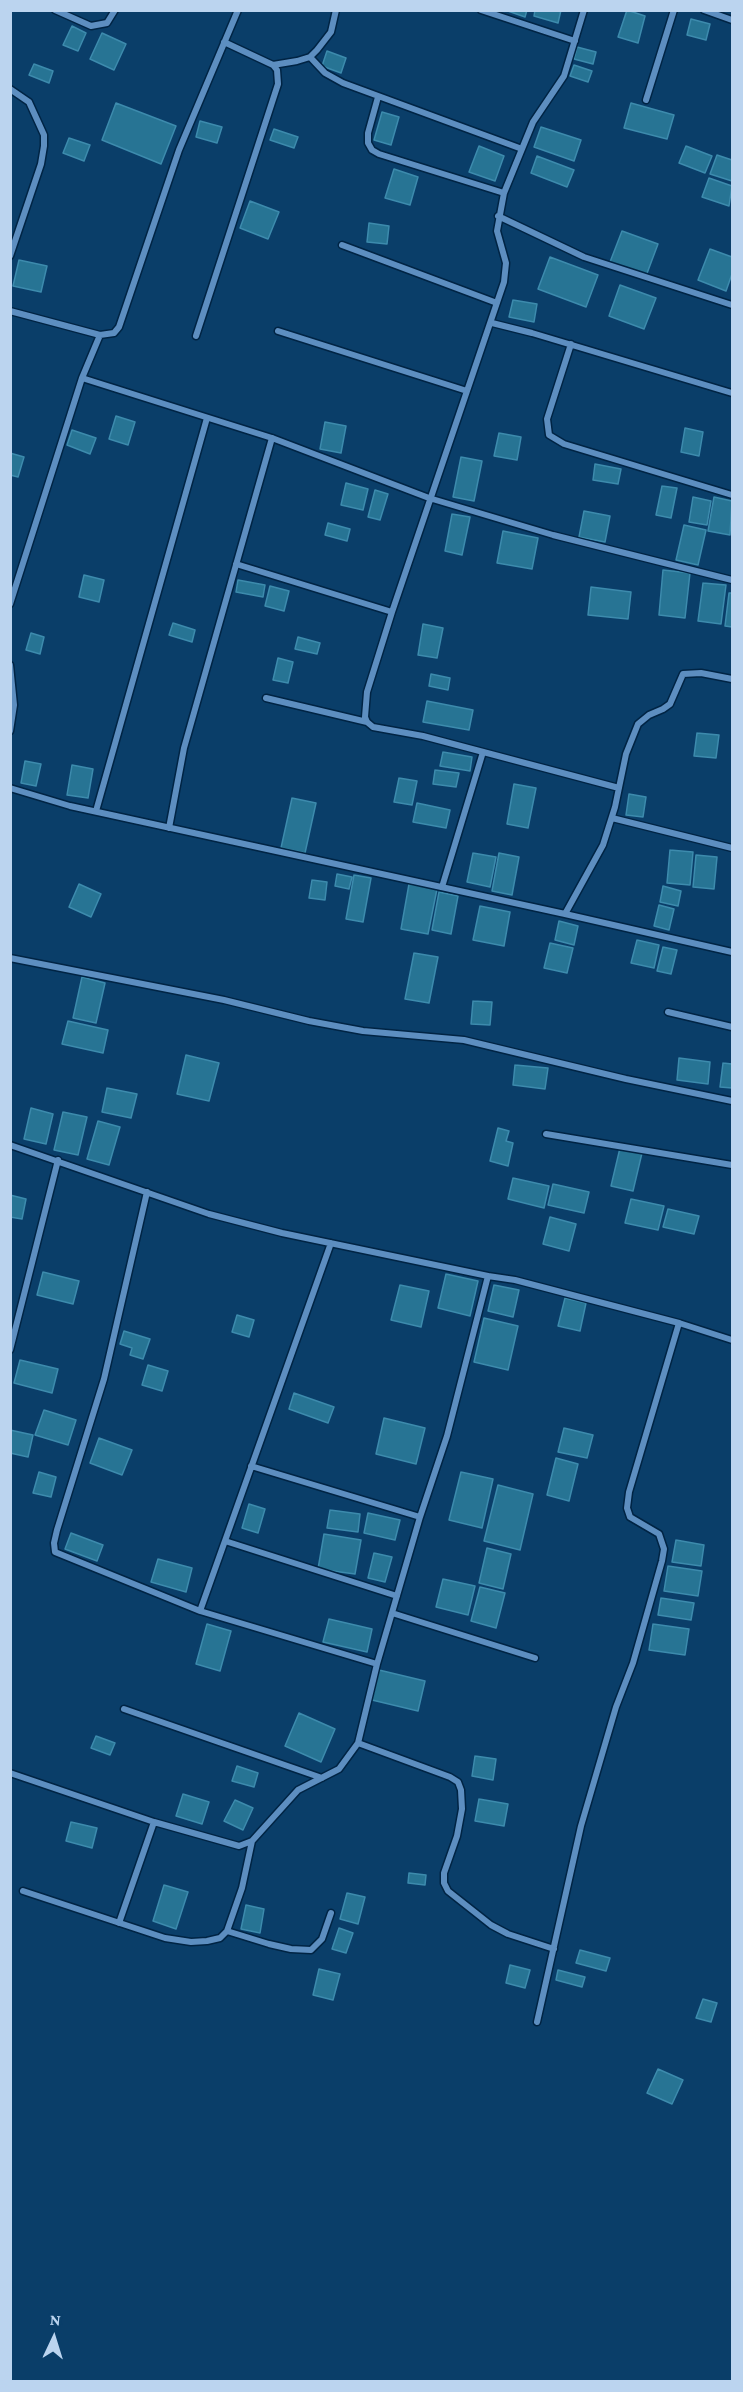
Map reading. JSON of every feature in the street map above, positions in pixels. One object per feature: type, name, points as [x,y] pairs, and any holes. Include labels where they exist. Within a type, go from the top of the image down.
[{"type":"street","points":[[55,10],[91,26],[107,23],[115,10]]},
{"type":"street","points":[[10,311],[100,335],[114,333],[119,327],[179,150],[238,10]]},
{"type":"street","points":[[224,42],[273,64],[297,62],[310,57],[325,42],[331,32],[336,10]]},
{"type":"street","points":[[482,10],[575,41]]},
{"type":"street","points":[[367,722],[365,717],[367,692],[429,498],[492,323],[504,282],[506,263],[499,241],[498,216],[504,193],[543,105],[564,76],[584,10]]},
{"type":"street","points":[[646,100],[674,10]]},
{"type":"street","points":[[704,10],[732,20]]},
{"type":"street","points":[[310,57],[325,73],[343,83],[378,98],[522,149]]},
{"type":"street","points":[[196,336],[278,84],[279,76],[273,64]]},
{"type":"street","points":[[10,89],[28,102],[44,135],[44,146],[10,256]]},
{"type":"street","points":[[378,98],[368,133],[368,143],[372,150],[504,193]]},
{"type":"street","points":[[498,216],[585,257],[732,305]]},
{"type":"street","points":[[342,244],[497,303]]},
{"type":"street","points":[[492,323],[571,344],[732,393]]},
{"type":"street","points":[[278,331],[467,391]]},
{"type":"street","points":[[10,604],[82,378],[100,335]]},
{"type":"street","points":[[571,344],[547,420],[549,435],[564,444],[732,495]]},
{"type":"street","points":[[82,378],[272,438],[429,498],[553,535],[732,580]]},
{"type":"street","points":[[96,811],[207,418]]},
{"type":"street","points":[[170,828],[184,748],[272,438]]},
{"type":"street","points":[[236,564],[392,612]]},
{"type":"street","points":[[10,665],[14,705],[10,731]]},
{"type":"street","points":[[565,914],[603,845],[612,818],[626,754],[638,724],[649,714],[670,704],[683,674],[701,673],[732,679]]},
{"type":"street","points":[[266,698],[367,722],[373,727],[423,736],[619,788]]},
{"type":"street","points":[[442,887],[483,752]]},
{"type":"street","points":[[10,788],[70,806],[732,952]]},
{"type":"street","points":[[612,818],[732,848]]},
{"type":"street","points":[[10,958],[224,1000],[309,1021],[363,1031],[464,1040],[626,1079],[732,1101]]},
{"type":"street","points":[[668,1012],[732,1027]]},
{"type":"street","points":[[546,1134],[732,1165]]},
{"type":"street","points":[[10,1145],[209,1214],[331,1243],[515,1280],[679,1323],[732,1340]]},
{"type":"street","points":[[10,1350],[58,1160]]},
{"type":"street","points":[[147,1192],[104,1379],[57,1530],[54,1543],[55,1552],[200,1611],[376,1664]]},
{"type":"street","points":[[200,1611],[331,1243]]},
{"type":"street","points":[[10,1773],[153,1822],[239,1846],[252,1841],[298,1790],[339,1769],[358,1743],[376,1664],[447,1436],[489,1276]]},
{"type":"street","points":[[537,2022],[589,1797],[616,1707],[633,1663],[662,1561],[664,1549],[659,1534],[630,1516],[627,1508],[629,1492],[679,1323]]},
{"type":"street","points":[[251,1466],[420,1517]]},
{"type":"street","points":[[225,1541],[397,1596]]},
{"type":"street","points":[[392,1613],[535,1658]]},
{"type":"street","points":[[124,1709],[322,1778]]},
{"type":"street","points":[[358,1743],[458,1782],[462,1809],[457,1836],[444,1873],[447,1891],[491,1925],[508,1934],[554,1949]]},
{"type":"street","points":[[119,1923],[153,1822]]},
{"type":"street","points":[[23,1891],[165,1938],[190,1942],[220,1938],[227,1931],[242,1887],[252,1841]]},
{"type":"street","points":[[227,1931],[280,1947],[311,1950],[322,1939],[331,1913]]},
{"type":"building","points":[[505,10],[527,10],[525,17]]},
{"type":"building","points":[[535,10],[561,10],[558,23],[534,16]]},
{"type":"building","points":[[627,10],[645,16],[638,43],[618,37]]},
{"type":"building","points":[[691,19],[710,24],[706,40],[687,35]]},
{"type":"building","points":[[72,26],[86,33],[78,51],[63,45]]},
{"type":"building","points":[[102,33],[126,44],[114,70],[90,59]]},
{"type":"building","points":[[577,47],[596,52],[593,64],[574,59]]},
{"type":"building","points":[[327,51],[346,58],[341,73],[322,66]]},
{"type":"building","points":[[34,64],[53,71],[49,83],[29,75]]},
{"type":"building","points":[[574,65],[592,71],[588,82],[570,76]]},
{"type":"building","points":[[116,103],[176,126],[161,164],[102,140]]},
{"type":"building","points":[[631,103],[674,115],[667,139],[624,128]]},
{"type":"building","points":[[382,112],[399,117],[391,145],[374,140]]},
{"type":"building","points":[[200,121],[222,127],[217,143],[196,137]]},
{"type":"building","points":[[541,127],[581,140],[574,161],[534,147]]},
{"type":"building","points":[[274,129],[298,137],[294,148],[270,140]]},
{"type":"building","points":[[69,138],[90,145],[84,161],[63,153]]},
{"type":"building","points":[[479,146],[504,156],[495,181],[469,172]]},
{"type":"building","points":[[686,146],[712,156],[705,173],[679,163]]},
{"type":"building","points":[[717,155],[732,160],[732,181],[710,174]]},
{"type":"building","points":[[537,156],[574,170],[567,187],[531,173]]},
{"type":"building","points":[[394,169],[418,177],[410,205],[385,198]]},
{"type":"building","points":[[709,178],[732,186],[729,206],[702,197]]},
{"type":"building","points":[[250,201],[279,212],[268,239],[240,228]]},
{"type":"building","points":[[369,223],[389,226],[387,244],[367,242]]},
{"type":"building","points":[[622,231],[658,244],[646,276],[610,262]]},
{"type":"building","points":[[710,249],[732,257],[732,274],[726,291],[698,280]]},
{"type":"building","points":[[550,257],[598,275],[586,307],[538,289]]},
{"type":"building","points":[[19,260],[47,266],[41,292],[13,286]]},
{"type":"building","points":[[620,285],[656,298],[644,329],[609,316]]},
{"type":"building","points":[[513,300],[537,304],[534,322],[509,317]]},
{"type":"building","points":[[116,416],[135,422],[128,445],[109,439]]},
{"type":"building","points":[[325,422],[346,426],[341,453],[320,449]]},
{"type":"building","points":[[685,428],[703,432],[699,456],[681,452]]},
{"type":"building","points":[[72,430],[96,438],[90,454],[67,445]]},
{"type":"building","points":[[499,433],[521,437],[517,460],[494,456]]},
{"type":"building","points":[[10,453],[24,457],[18,477],[10,475]]},
{"type":"building","points":[[461,457],[482,461],[474,501],[453,497]]},
{"type":"building","points":[[595,464],[621,469],[618,484],[593,480]]},
{"type":"building","points":[[346,483],[368,489],[363,510],[341,505]]},
{"type":"building","points":[[662,486],[677,488],[671,518],[656,515]]},
{"type":"building","points":[[375,490],[388,494],[380,520],[368,517]]},
{"type":"building","points":[[693,497],[711,501],[707,525],[689,522]]},
{"type":"building","points":[[714,497],[732,501],[730,535],[708,531]]},
{"type":"building","points":[[584,511],[610,516],[605,542],[579,537]]},
{"type":"building","points":[[452,514],[470,517],[462,555],[445,551]]},
{"type":"building","points":[[328,523],[350,529],[347,541],[325,535]]},
{"type":"building","points":[[684,525],[706,530],[698,565],[676,560]]},
{"type":"building","points":[[503,531],[538,538],[532,569],[497,563]]},
{"type":"building","points":[[663,570],[690,573],[685,618],[659,615]]},
{"type":"building","points":[[84,575],[104,580],[99,602],[79,597]]},
{"type":"building","points":[[238,580],[265,585],[263,597],[236,592]]},
{"type":"building","points":[[703,583],[726,585],[721,624],[698,621]]},
{"type":"building","points":[[270,586],[289,591],[284,611],[265,606]]},
{"type":"building","points":[[591,587],[631,592],[628,619],[588,615]]},
{"type":"building","points":[[729,593],[732,593],[732,627],[725,626]]},
{"type":"building","points":[[173,623],[195,630],[192,642],[169,635]]},
{"type":"building","points":[[423,624],[443,628],[437,658],[418,655]]},
{"type":"building","points":[[31,633],[44,637],[40,654],[26,650]]},
{"type":"building","points":[[298,637],[320,643],[317,654],[295,649]]},
{"type":"building","points":[[278,658],[293,662],[288,683],[273,680]]},
{"type":"building","points":[[431,674],[450,678],[448,690],[429,686]]},
{"type":"building","points":[[427,701],[473,710],[469,730],[423,722]]},
{"type":"building","points":[[697,733],[719,735],[716,758],[694,756]]},
{"type":"building","points":[[443,752],[472,757],[470,771],[440,766]]},
{"type":"building","points":[[25,761],[41,764],[36,786],[21,783]]},
{"type":"building","points":[[72,765],[93,769],[88,798],[67,795]]},
{"type":"building","points":[[435,770],[459,773],[456,787],[433,784]]},
{"type":"building","points":[[399,778],[417,781],[412,805],[394,802]]},
{"type":"building","points":[[514,784],[536,788],[528,828],[507,824]]},
{"type":"building","points":[[629,794],[646,797],[643,817],[626,815]]},
{"type":"building","points":[[292,798],[316,803],[305,853],[281,848]]},
{"type":"building","points":[[417,803],[450,810],[446,828],[413,822]]},
{"type":"building","points":[[670,850],[693,852],[690,885],[667,883]]},
{"type":"building","points":[[473,853],[496,857],[490,887],[467,882]]},
{"type":"building","points":[[499,853],[519,857],[512,895],[492,891]]},
{"type":"building","points":[[696,855],[717,857],[714,889],[693,887]]},
{"type":"building","points":[[337,874],[352,877],[349,889],[335,886]]},
{"type":"building","points":[[354,875],[371,878],[363,922],[346,919]]},
{"type":"building","points":[[312,880],[327,882],[325,900],[309,898]]},
{"type":"building","points":[[79,884],[101,894],[91,917],[69,907]]},
{"type":"building","points":[[409,884],[437,889],[428,934],[401,929]]},
{"type":"building","points":[[663,886],[681,891],[678,906],[660,902]]},
{"type":"building","points":[[439,892],[458,896],[451,934],[432,930]]},
{"type":"building","points":[[659,905],[674,909],[669,930],[654,926]]},
{"type":"building","points":[[480,906],[510,912],[504,946],[473,940]]},
{"type":"building","points":[[559,921],[578,926],[574,945],[555,940]]},
{"type":"building","points":[[637,940],[659,945],[654,968],[631,963]]},
{"type":"building","points":[[550,943],[573,948],[567,973],[544,968]]},
{"type":"building","points":[[663,947],[677,950],[671,974],[657,971]]},
{"type":"building","points":[[414,953],[438,957],[429,1003],[405,999]]},
{"type":"building","points":[[82,977],[105,983],[96,1023],[73,1018]]},
{"type":"building","points":[[473,1001],[492,1002],[490,1025],[471,1024]]},
{"type":"building","points":[[68,1021],[108,1030],[103,1053],[62,1044]]},
{"type":"building","points":[[186,1055],[219,1063],[209,1101],[177,1094]]},
{"type":"building","points":[[679,1058],[710,1062],[708,1084],[677,1080]]},
{"type":"building","points":[[723,1063],[732,1064],[732,1088],[720,1087]]},
{"type":"building","points":[[515,1065],[548,1068],[545,1089],[513,1085]]},
{"type":"building","points":[[107,1088],[137,1094],[131,1118],[102,1112]]},
{"type":"building","points":[[31,1108],[53,1114],[46,1144],[24,1139]]},
{"type":"building","points":[[63,1112],[87,1117],[78,1155],[54,1150]]},
{"type":"building","points":[[98,1121],[120,1127],[109,1165],[87,1159]]},
{"type":"building","points":[[498,1128],[509,1131],[506,1141],[513,1143],[508,1166],[490,1161]]},
{"type":"building","points":[[620,1148],[642,1153],[633,1191],[611,1186]]},
{"type":"building","points":[[513,1178],[549,1186],[544,1208],[508,1199]]},
{"type":"building","points":[[553,1184],[589,1192],[584,1213],[548,1205]]},
{"type":"building","points":[[10,1195],[26,1199],[22,1219],[10,1217]]},
{"type":"building","points":[[631,1199],[664,1206],[658,1230],[625,1223]]},
{"type":"building","points":[[668,1209],[699,1216],[694,1234],[663,1227]]},
{"type":"building","points":[[550,1217],[576,1224],[569,1251],[543,1244]]},
{"type":"building","points":[[43,1272],[79,1281],[73,1304],[37,1295]]},
{"type":"building","points":[[446,1274],[478,1281],[470,1316],[438,1308]]},
{"type":"building","points":[[400,1285],[429,1291],[421,1327],[391,1320]]},
{"type":"building","points":[[494,1285],[519,1290],[513,1317],[488,1311]]},
{"type":"building","points":[[565,1298],[586,1303],[580,1331],[558,1326]]},
{"type":"building","points":[[237,1315],[254,1320],[249,1337],[232,1332]]},
{"type":"building","points":[[484,1318],[518,1326],[508,1370],[474,1362]]},
{"type":"building","points":[[124,1331],[150,1339],[143,1359],[130,1355],[132,1348],[120,1344]]},
{"type":"building","points":[[20,1360],[58,1369],[52,1393],[14,1383]]},
{"type":"building","points":[[148,1365],[168,1371],[162,1391],[142,1385]]},
{"type":"building","points":[[294,1393],[334,1407],[328,1423],[289,1409]]},
{"type":"building","points":[[44,1410],[76,1420],[68,1445],[35,1435]]},
{"type":"building","points":[[384,1418],[425,1428],[416,1464],[376,1454]]},
{"type":"building","points":[[564,1428],[593,1435],[587,1458],[558,1452]]},
{"type":"building","points":[[10,1430],[33,1435],[28,1457],[10,1453]]},
{"type":"building","points":[[99,1438],[132,1450],[122,1475],[90,1463]]},
{"type":"building","points":[[556,1458],[578,1464],[569,1501],[547,1495]]},
{"type":"building","points":[[39,1472],[56,1477],[51,1497],[33,1493]]},
{"type":"building","points":[[461,1472],[493,1479],[482,1528],[449,1520]]},
{"type":"building","points":[[498,1485],[533,1494],[520,1550],[484,1541]]},
{"type":"building","points":[[249,1504],[265,1509],[258,1533],[242,1528]]},
{"type":"building","points":[[330,1510],[360,1514],[358,1532],[327,1528]]},
{"type":"building","points":[[368,1513],[400,1520],[395,1540],[364,1533]]},
{"type":"building","points":[[71,1533],[103,1545],[97,1561],[65,1549]]},
{"type":"building","points":[[324,1534],[361,1540],[355,1574],[318,1569]]},
{"type":"building","points":[[676,1540],[704,1545],[701,1566],[672,1562]]},
{"type":"building","points":[[487,1548],[511,1554],[503,1589],[479,1583]]},
{"type":"building","points":[[374,1553],[392,1557],[385,1582],[368,1578]]},
{"type":"building","points":[[158,1559],[192,1568],[186,1592],[151,1582]]},
{"type":"building","points":[[668,1566],[702,1571],[698,1596],[664,1591]]},
{"type":"building","points":[[443,1579],[475,1586],[468,1615],[436,1607]]},
{"type":"building","points":[[480,1587],[505,1593],[496,1628],[471,1621]]},
{"type":"building","points":[[661,1598],[694,1603],[691,1620],[658,1615]]},
{"type":"building","points":[[329,1619],[372,1629],[367,1652],[323,1642]]},
{"type":"building","points":[[207,1624],[231,1631],[220,1671],[196,1664]]},
{"type":"building","points":[[653,1624],[689,1629],[685,1655],[649,1650]]},
{"type":"building","points":[[379,1670],[425,1681],[418,1711],[372,1700]]},
{"type":"building","points":[[299,1713],[335,1729],[321,1762],[285,1746]]},
{"type":"building","points":[[96,1736],[115,1743],[110,1755],[91,1748]]},
{"type":"building","points":[[475,1756],[496,1759],[493,1780],[472,1776]]},
{"type":"building","points":[[237,1766],[258,1773],[254,1787],[232,1781]]},
{"type":"building","points":[[183,1794],[209,1802],[202,1824],[176,1816]]},
{"type":"building","points":[[479,1799],[508,1804],[504,1826],[475,1821]]},
{"type":"building","points":[[235,1800],[253,1808],[243,1830],[224,1821]]},
{"type":"building","points":[[71,1822],[97,1828],[92,1848],[66,1841]]},
{"type":"building","points":[[409,1873],[426,1875],[425,1885],[408,1883]]},
{"type":"building","points":[[164,1885],[188,1892],[176,1929],[153,1921]]},
{"type":"building","points":[[347,1893],[365,1897],[358,1924],[340,1919]]},
{"type":"building","points":[[246,1905],[264,1909],[260,1933],[241,1929]]},
{"type":"building","points":[[339,1928],[353,1933],[346,1953],[332,1949]]},
{"type":"building","points":[[580,1950],[610,1958],[606,1971],[576,1963]]},
{"type":"building","points":[[510,1965],[530,1970],[525,1988],[506,1983]]},
{"type":"building","points":[[319,1969],[340,1974],[333,2000],[313,1995]]},
{"type":"building","points":[[558,1970],[585,1977],[582,1987],[556,1980]]},
{"type":"building","points":[[703,1999],[717,2003],[711,2022],[696,2018]]},
{"type":"building","points":[[658,2069],[683,2080],[672,2104],[647,2093]]}]
